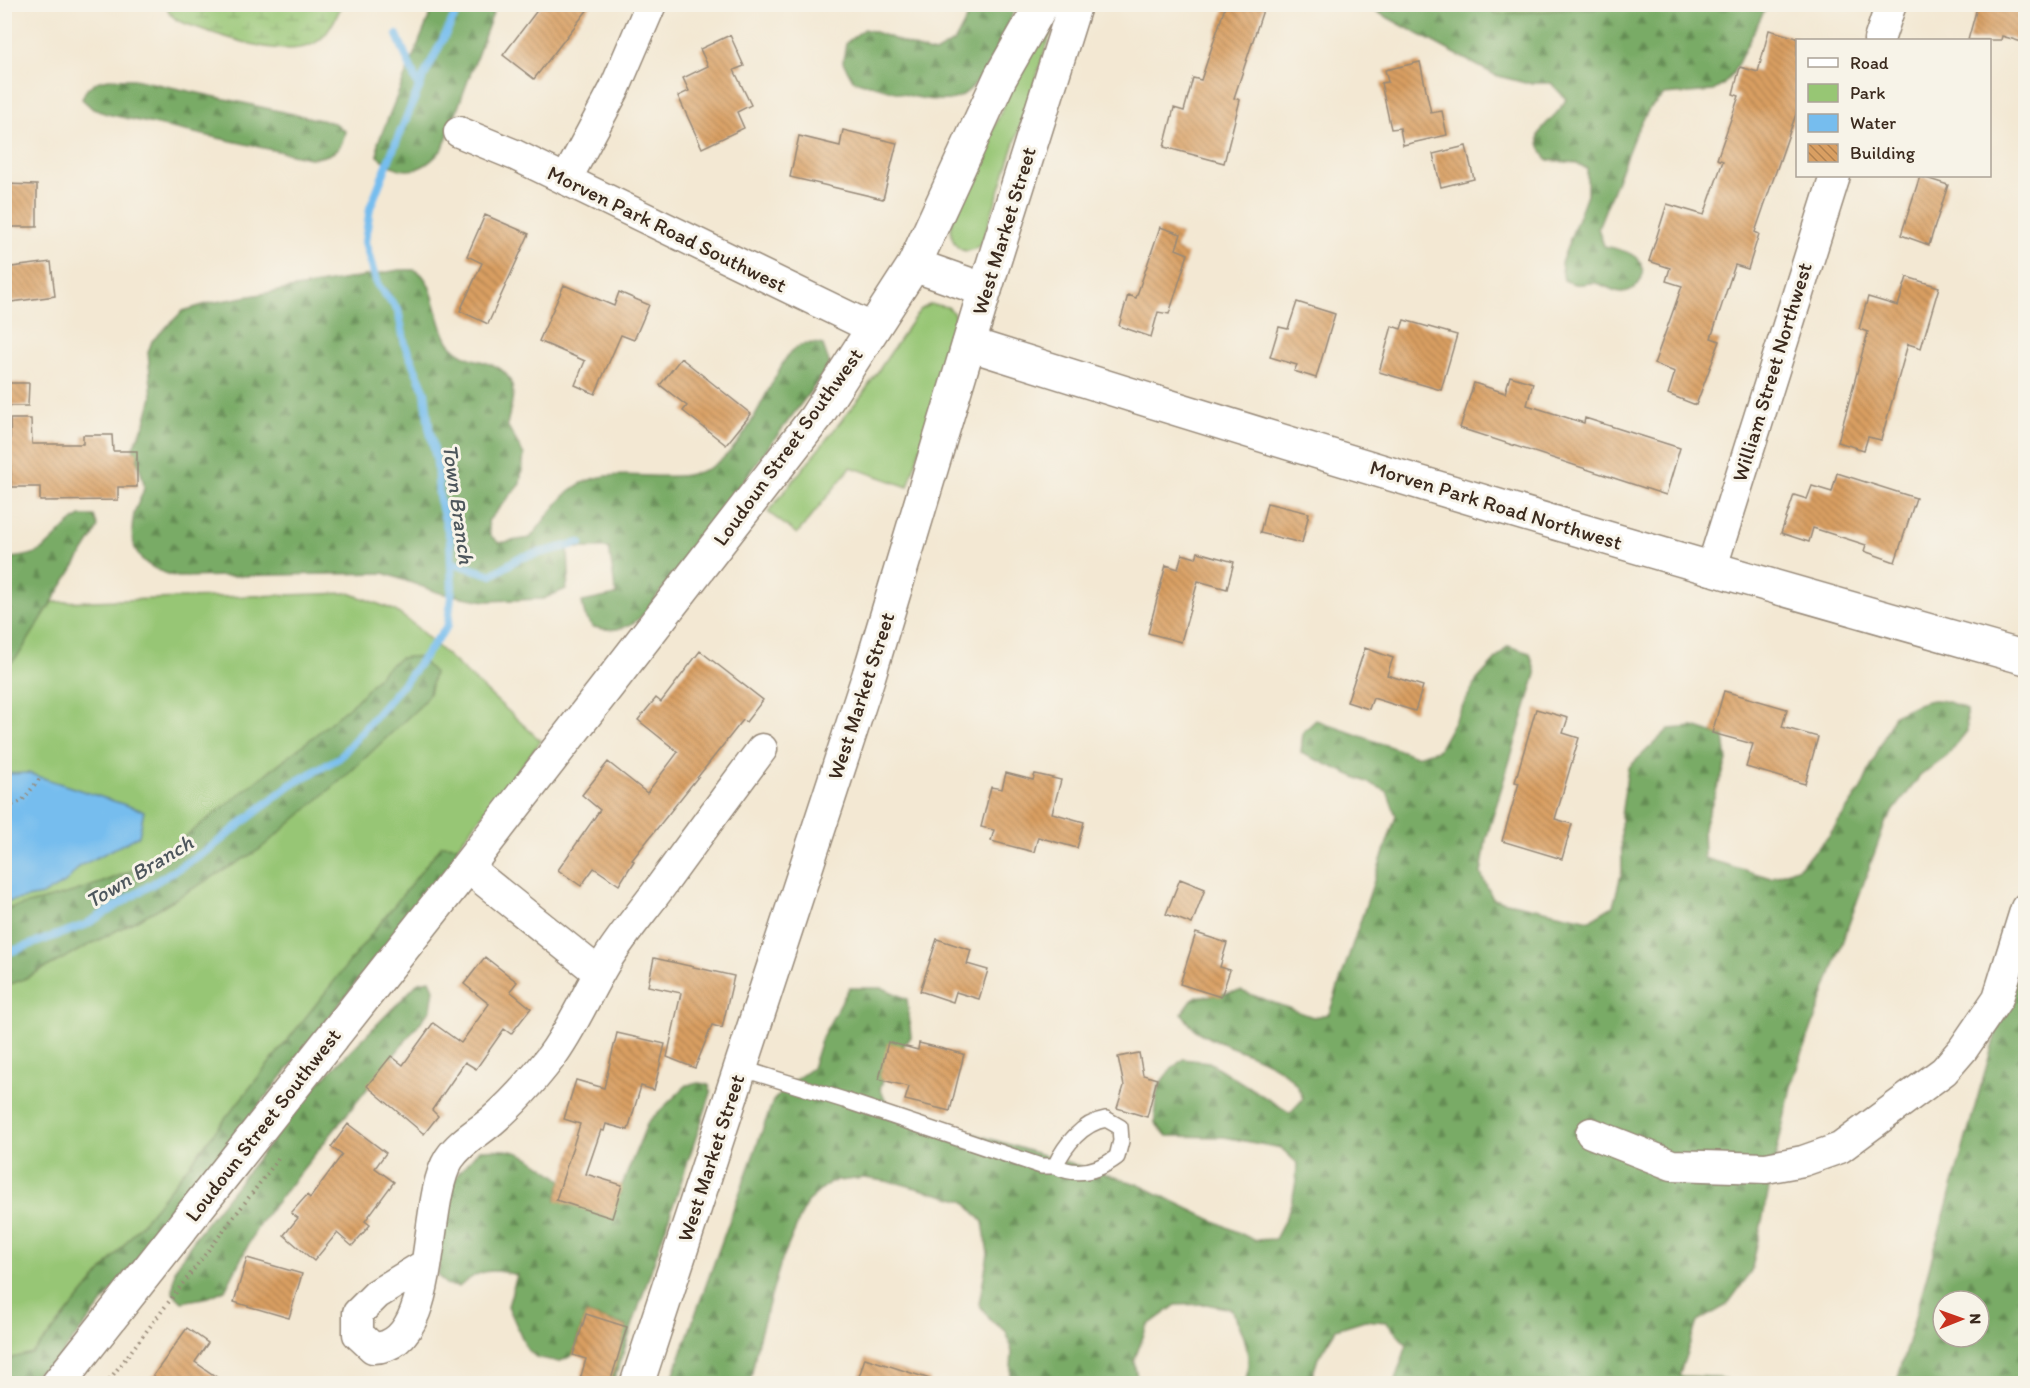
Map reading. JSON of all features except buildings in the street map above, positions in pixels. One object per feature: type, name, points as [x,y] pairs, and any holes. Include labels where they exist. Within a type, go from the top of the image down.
[{"type":"main road","name":"Loudoun Street Southwest","points":[[58,1383],[472,861],[816,417],[914,265],[1000,78],[1042,4]]},
{"type":"main road","name":"West Market Street","points":[[637,1383],[734,1095],[740,1068],[869,675],[985,290],[1075,4]]},
{"type":"main road","points":[[914,265],[985,290]]},
{"type":"main road","name":"Morven Park Road Northwest","points":[[969,344],[1201,417],[1711,570],[2025,658]]},
{"type":"street","points":[[566,180],[614,90],[651,4]]},
{"type":"street","points":[[1879,39],[1891,4]]},
{"type":"street","name":"Morven Park Road Southwest","points":[[459,132],[566,180],[874,329]]},
{"type":"street","name":"William Street Northwest","points":[[1711,570],[1835,177]]},
{"type":"street","points":[[426,1264],[435,1201],[449,1159],[463,1143],[492,1120],[551,1056],[604,965],[762,749]]},
{"type":"street","points":[[472,861],[604,965]]},
{"type":"street","points":[[1591,1133],[1672,1166],[1766,1168],[1809,1159],[1840,1148],[1944,1071],[1963,1049],[1998,998],[2025,908]]},
{"type":"lane","points":[[740,1068],[844,1100],[1027,1164],[1055,1166]]},
{"type":"path","points":[[7,807],[22,801],[41,777]]},
{"type":"green space","points":[[166,4],[342,5],[332,26],[323,37],[310,45],[293,49],[273,48],[231,39],[178,21],[170,14]]},
{"type":"green space","points":[[1493,4],[1636,5],[1493,14]]},
{"type":"green space","points":[[434,5],[496,5],[443,148],[428,163],[413,170],[405,170],[396,168],[378,156],[378,143]]},
{"type":"green space","points":[[974,5],[1017,5],[999,46],[981,76],[961,96],[949,100],[925,99],[853,80],[843,62],[846,43],[864,29],[935,53],[955,41]]},
{"type":"green space","points":[[1060,5],[982,243],[969,251],[963,250],[954,243],[952,221],[1016,78]]},
{"type":"green space","points":[[1364,5],[1493,5],[1494,14],[1636,5],[1767,5],[1733,73],[1723,85],[1713,91],[1664,95],[1649,109],[1635,134],[1598,228],[1604,246],[1631,254],[1642,267],[1642,278],[1639,283],[1629,291],[1622,292],[1598,284],[1578,284],[1564,280],[1561,263],[1587,194],[1587,169],[1577,163],[1547,160],[1539,140],[1543,127],[1561,108],[1566,99],[1551,83],[1525,83],[1495,75]]},
{"type":"green space","points":[[111,79],[134,79],[334,123],[345,131],[344,138],[338,149],[329,155],[310,158],[107,114],[93,109],[82,99],[85,91],[96,82]]},
{"type":"green space","points":[[399,270],[415,270],[423,276],[432,294],[441,326],[449,343],[465,356],[497,367],[504,372],[512,385],[513,396],[507,425],[524,455],[520,484],[488,521],[490,535],[499,543],[530,538],[565,495],[588,480],[626,475],[686,475],[704,470],[721,460],[738,442],[752,421],[784,361],[793,350],[805,344],[823,345],[830,365],[642,616],[619,629],[593,627],[585,616],[582,602],[616,595],[609,548],[568,548],[569,576],[566,589],[543,599],[486,601],[440,593],[384,573],[178,577],[155,569],[140,557],[135,549],[132,528],[136,507],[144,487],[133,447],[145,423],[152,397],[148,352],[152,341],[183,311],[210,303]]},
{"type":"green space","points":[[930,304],[948,307],[954,314],[957,332],[908,487],[851,467],[797,534],[768,512],[862,395],[920,310]]},
{"type":"green space","points":[[80,516],[94,516],[98,527],[93,537],[20,653],[12,662],[5,663],[5,558],[21,557],[41,550]]},
{"type":"green space","points":[[349,593],[394,610],[413,624],[541,741],[47,1363],[19,1384],[4,1383],[4,628],[26,603]]},
{"type":"green space","points":[[1508,646],[1530,653],[1536,674],[1486,839],[1481,874],[1493,899],[1590,920],[1613,906],[1622,871],[1621,816],[1628,768],[1669,729],[1694,727],[1724,737],[1727,761],[1703,828],[1704,858],[1771,878],[1799,867],[1828,837],[1861,789],[1894,715],[1922,703],[1938,700],[1955,704],[1966,710],[1967,731],[1946,757],[1920,776],[1886,821],[1792,1082],[1751,1272],[1727,1305],[1697,1322],[1679,1376],[1719,1377],[1732,1383],[1394,1383],[1407,1345],[1386,1322],[1365,1320],[1336,1329],[1318,1358],[1310,1383],[1245,1383],[1248,1354],[1236,1317],[1231,1309],[1206,1304],[1176,1305],[1147,1326],[1134,1361],[1138,1383],[1010,1383],[1012,1352],[1006,1331],[991,1321],[979,1304],[988,1254],[983,1222],[964,1201],[898,1183],[864,1178],[830,1182],[807,1202],[781,1262],[758,1341],[750,1383],[670,1384],[773,1101],[792,1082],[812,1068],[822,1037],[849,988],[883,988],[907,999],[911,1037],[889,1062],[880,1089],[890,1108],[1137,1184],[1254,1240],[1275,1239],[1291,1202],[1296,1184],[1297,1163],[1281,1148],[1224,1137],[1167,1136],[1155,1123],[1155,1102],[1162,1080],[1183,1059],[1209,1062],[1290,1113],[1303,1099],[1296,1085],[1286,1074],[1258,1057],[1211,1039],[1197,1031],[1182,1013],[1193,998],[1241,991],[1313,1017],[1329,1014],[1396,816],[1387,791],[1301,753],[1303,732],[1316,720],[1416,756],[1438,750],[1477,680]]},
{"type":"green space","points":[[419,657],[434,673],[429,694],[420,706],[348,774],[259,850],[158,909],[22,980],[5,986],[5,909],[82,889],[119,876],[156,859],[308,741],[356,701],[386,668],[400,658]]},
{"type":"green space","points":[[442,845],[458,846],[452,862],[58,1359],[19,1384],[5,1383],[4,1360],[32,1353],[50,1334],[157,1205]]},
{"type":"green space","points":[[2025,931],[2025,1383],[1896,1384]]},
{"type":"green space","points":[[430,980],[434,989],[431,1009],[259,1224],[225,1290],[209,1297],[182,1302],[173,1293],[175,1269],[196,1236],[315,1087],[419,982]]},
{"type":"green space","points":[[699,1083],[709,1085],[711,1093],[613,1383],[610,1383],[627,1326],[586,1314],[573,1355],[559,1362],[536,1357],[527,1349],[508,1306],[517,1275],[500,1271],[479,1273],[459,1287],[447,1285],[438,1276],[445,1203],[457,1175],[479,1150],[506,1150],[532,1159],[562,1180],[556,1200],[622,1185],[648,1122],[687,1085]]},
{"type":"water","points":[[28,773],[144,811],[139,836],[80,866],[65,883],[42,895],[5,902],[4,821],[8,818],[7,807],[5,807],[5,774]]},
{"type":"waterway","name":"Town Branch","points":[[4,954],[85,925],[208,850],[290,785],[339,758],[408,678],[448,625],[452,587],[450,539],[439,496],[437,463],[429,427],[425,392],[405,345],[398,310],[377,284],[365,242],[370,208],[390,157],[423,78],[461,4]]},
{"type":"waterway","points":[[397,35],[419,88]]},
{"type":"waterway","points":[[453,563],[492,575],[519,558],[580,543]]}]
